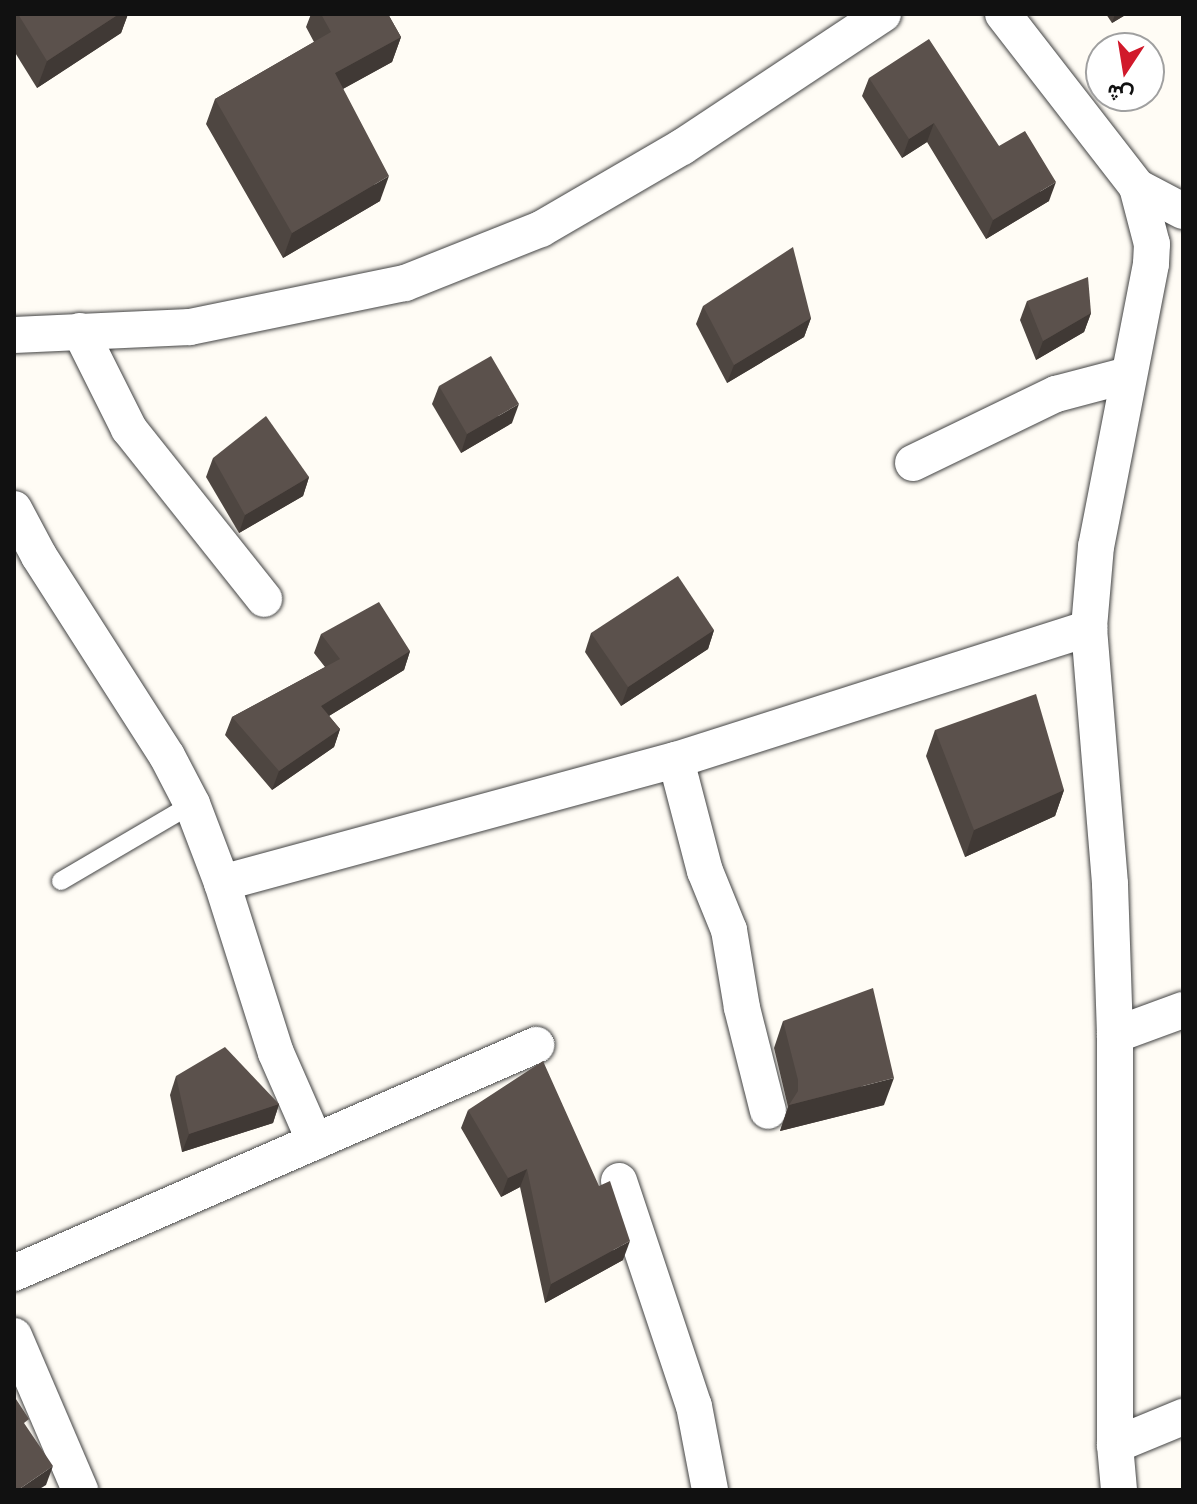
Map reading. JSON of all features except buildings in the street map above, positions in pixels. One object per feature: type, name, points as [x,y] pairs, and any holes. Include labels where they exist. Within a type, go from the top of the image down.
[{"type":"street","points":[[14,335],[190,327],[405,283],[528,235],[682,147],[883,14]]},
{"type":"street","points":[[1003,14],[1137,187],[1152,244],[1151,264],[1096,546],[1089,628],[1110,884],[1115,1035],[1115,1445],[1119,1490]]},
{"type":"street","points":[[1137,187],[1183,211]]},
{"type":"street","points":[[80,331],[129,429],[264,599]]},
{"type":"street","points":[[913,463],[1056,394],[1128,375]]},
{"type":"street","points":[[14,509],[39,556],[167,756],[192,804],[222,883],[276,1053],[315,1142]]},
{"type":"street","points":[[222,883],[676,760],[1089,628]]},
{"type":"street","points":[[676,760],[705,871],[729,930],[742,1008],[768,1111]]},
{"type":"street","points":[[1115,1035],[1183,1010]]},
{"type":"street","points":[[14,1273],[536,1045]]},
{"type":"street","points":[[619,1181],[694,1406],[710,1490]]},
{"type":"street","points":[[14,1336],[80,1490]]},
{"type":"street","points":[[1115,1445],[1183,1417]]},
{"type":"lane","points":[[61,881],[192,804]]}]
